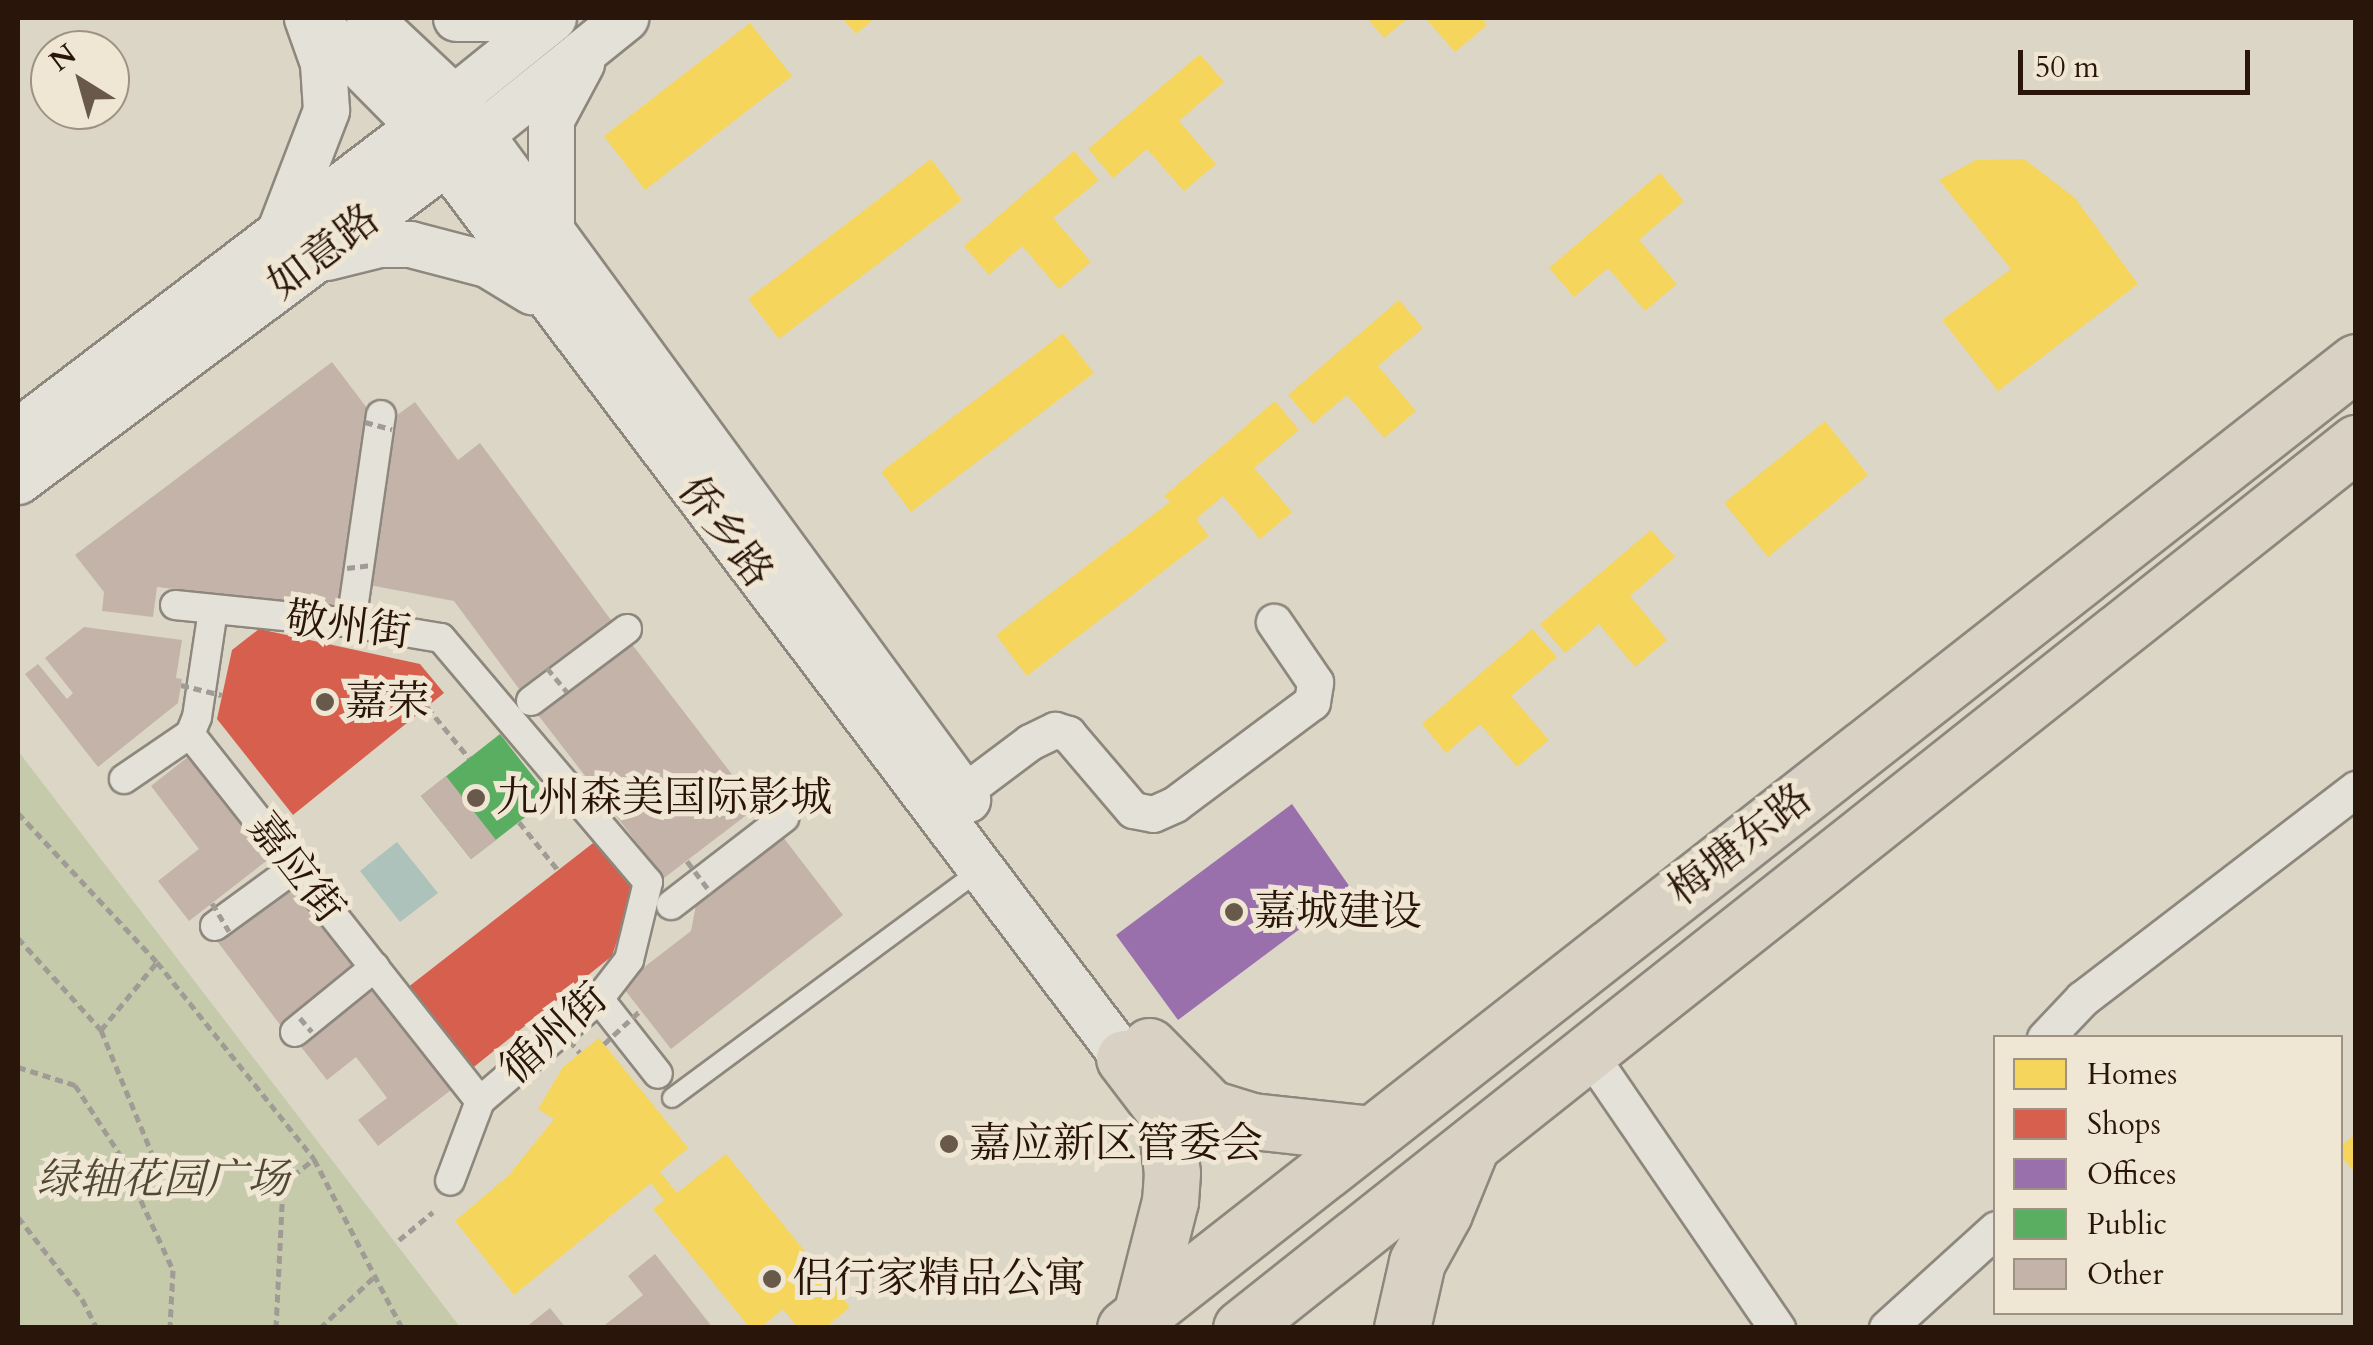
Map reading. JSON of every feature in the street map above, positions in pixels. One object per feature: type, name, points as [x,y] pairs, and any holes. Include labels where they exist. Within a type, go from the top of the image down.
[{"type":"main road","name":"梅塘东路","points":[[1133,1321],[2356,362]]},
{"type":"main road","name":"梅塘东路","points":[[1240,1328],[2356,443]]},
{"type":"main road","points":[[1136,1052],[1210,1108],[1252,1121],[1372,1134]]},
{"type":"main road","points":[[1133,1321],[1170,1201],[1172,1173],[1165,1112],[1136,1052]]},
{"type":"main road","points":[[1402,1328],[1417,1262],[1444,1213],[1473,1143]]},
{"type":"street","name":"侨乡路","points":[[310,18],[419,126],[463,148],[551,233],[962,793],[1136,1052]]},
{"type":"street","points":[[310,18],[323,64],[326,110],[295,246],[410,244],[487,264],[553,306]]},
{"type":"street","name":"侨乡路","points":[[369,18],[454,98],[463,148],[553,306],[981,868],[1136,1052]]},
{"type":"street","points":[[456,18],[495,18]]},
{"type":"street","name":"如意路","points":[[18,481],[295,246],[419,126],[552,18]]},
{"type":"street","points":[[551,233],[551,119],[610,30]]},
{"type":"street","name":"如意路","points":[[18,431],[295,246],[463,148],[610,30]]},
{"type":"street","points":[[351,623],[379,422]]},
{"type":"street","name":"敬州街","points":[[175,605],[351,623],[441,638],[648,882]]},
{"type":"street","points":[[124,779],[190,734],[197,717],[212,610]]},
{"type":"street","points":[[962,793],[1030,742],[1055,730],[1068,734],[1132,810],[1153,814],[1175,804],[1312,702],[1315,682],[1274,622]]},
{"type":"street","points":[[531,701],[627,629]]},
{"type":"street","name":"嘉应街","points":[[190,734],[480,1101]]},
{"type":"street","points":[[2048,1035],[2082,998],[2356,789]]},
{"type":"street","points":[[671,906],[784,818]]},
{"type":"street","points":[[219,920],[296,867]]},
{"type":"street","name":"循州街","points":[[450,1180],[480,1101],[599,999],[630,960],[648,882]]},
{"type":"street","points":[[302,1027],[375,968]]},
{"type":"street","points":[[599,999],[665,1086]]},
{"type":"street","points":[[1588,1052],[1777,1328]]},
{"type":"street","points":[[1888,1328],[1993,1232]]},
{"type":"lane","points":[[665,1086],[981,868]]},
{"type":"path","points":[[347,568],[372,565]]},
{"type":"path","points":[[547,668],[568,692]]},
{"type":"path","points":[[181,685],[222,695]]},
{"type":"path","points":[[427,707],[468,758]]},
{"type":"path","points":[[18,813],[157,962],[314,1158],[402,1328]]},
{"type":"path","points":[[519,822],[558,870]]},
{"type":"path","points":[[687,861],[711,893]]},
{"type":"path","points":[[18,938],[101,1030],[152,1154]]},
{"type":"path","points":[[101,1030],[157,962]]},
{"type":"path","points":[[545,1010],[580,1053]]},
{"type":"path","points":[[604,1044],[641,1010]]},
{"type":"path","points":[[18,1068],[75,1085],[119,1153],[172,1270],[170,1328]]},
{"type":"path","points":[[276,1328],[283,1184],[314,1158]]},
{"type":"path","points":[[399,1240],[433,1212]]},
{"type":"path","points":[[18,1217],[82,1299],[97,1328]]},
{"type":"path","points":[[320,1328],[377,1274]]},
{"type":"green space","name":"绿轴花园广场","points":[[18,751],[460,1327],[18,1327]]},
{"type":"water","points":[[397,842],[438,893],[400,922],[360,871]]},
{"type":"building: Homes","points":[[842,18],[875,18],[856,34]]},
{"type":"building: Homes","points":[[1367,18],[1408,18],[1384,38]]},
{"type":"building: Homes","points":[[1425,18],[1481,18],[1487,25],[1455,52]]},
{"type":"building: Homes","points":[[750,23],[792,76],[645,190],[604,136]]},
{"type":"building: Homes","points":[[1200,54],[1224,82],[1179,121],[1216,164],[1184,191],[1147,149],[1113,178],[1088,149]]},
{"type":"building: Homes","points":[[1074,151],[1099,180],[1053,218],[1091,262],[1059,289],[1022,246],[989,275],[964,246]]},
{"type":"building: Homes","points":[[931,159],[962,200],[779,339],[748,299]]},
{"type":"building: Homes","points":[[2024,159],[2075,198],[2138,284],[1998,391],[1942,320],[2011,269],[1939,180],[1976,160]]},
{"type":"building: Homes","points":[[1660,173],[1684,201],[1639,240],[1677,284],[1645,311],[1608,268],[1574,297],[1549,268]]},
{"type":"building: Homes","points":[[1399,300],[1423,328],[1378,366],[1416,411],[1384,438],[1347,395],[1313,424],[1288,395]]},
{"type":"building: Homes","points":[[1063,333],[1094,373],[911,512],[881,472]]},
{"type":"building: Homes","points":[[1275,401],[1299,430],[1254,468],[1292,512],[1260,539],[1223,496],[1196,519],[1209,536],[1027,676],[996,635],[1170,502],[1164,496]]},
{"type":"building: Homes","points":[[1825,421],[1868,475],[1768,557],[1724,503]]},
{"type":"building: Homes","points":[[1651,530],[1675,557],[1630,596],[1667,640],[1635,667],[1599,624],[1565,653],[1540,624]]},
{"type":"building: Homes","points":[[1532,629],[1557,657],[1511,696],[1549,740],[1517,767],[1480,724],[1446,753],[1422,724]]},
{"type":"building: Homes","points":[[599,1038],[688,1148],[660,1172],[677,1193],[726,1154],[850,1307],[825,1328],[798,1328],[783,1309],[760,1328],[750,1328],[653,1209],[664,1200],[651,1183],[514,1295],[455,1221],[508,1176],[554,1119],[538,1109],[563,1067]]},
{"type":"building: Homes","points":[[2356,1134],[2356,1174],[2343,1159],[2343,1144]]},
{"type":"building: Shops","points":[[259,629],[420,664],[444,693],[293,815],[217,719],[232,650]]},
{"type":"building: Shops","points":[[597,840],[634,889],[612,956],[470,1070],[407,988]]},
{"type":"building: Offices","name":"嘉城建设","points":[[1292,804],[1352,890],[1178,1020],[1116,935]]},
{"type":"building: Public","points":[[500,734],[550,798],[471,859],[421,796]]},
{"type":"building: Other","points":[[332,362],[367,408],[342,609],[157,587],[153,617],[102,611],[104,592],[75,555]]},
{"type":"building: Other","points":[[415,402],[458,460],[480,443],[611,620],[519,689],[454,601],[369,585],[393,418]]},
{"type":"building: Other","points":[[84,627],[182,640],[176,678],[182,679],[178,703],[98,767],[25,674],[38,664],[67,699],[73,693],[45,658]]},
{"type":"building: Other","points":[[631,643],[757,807],[664,878],[538,715]]},
{"type":"building: Other","points":[[189,756],[270,858],[189,921],[158,881],[199,849],[151,786]]},
{"type":"building: Other","points":[[446,776],[496,840],[471,859],[421,796]]},
{"type":"building: Other","points":[[783,837],[843,915],[671,1049],[621,985],[691,931],[696,905]]},
{"type":"building: Other","points":[[297,880],[365,969],[284,1030],[217,941]]},
{"type":"building: Other","points":[[375,984],[455,1087],[378,1146],[358,1120],[387,1098],[356,1057],[327,1080],[298,1043]]},
{"type":"building: Other","points":[[655,1254],[713,1328],[601,1328],[643,1295],[628,1276]]},
{"type":"building: Other","points":[[550,1308],[566,1328],[525,1328]]},
{"type":"place","name":"嘉荣","points":[[325,702]]},
{"type":"place","name":"九州森美国际影城","points":[[476,798]]},
{"type":"place","name":"嘉城建设","points":[[1234,912]]},
{"type":"place","name":"嘉应新区管委会","points":[[949,1144]]},
{"type":"place","name":"侣行家精品公寓","points":[[772,1279]]}]
